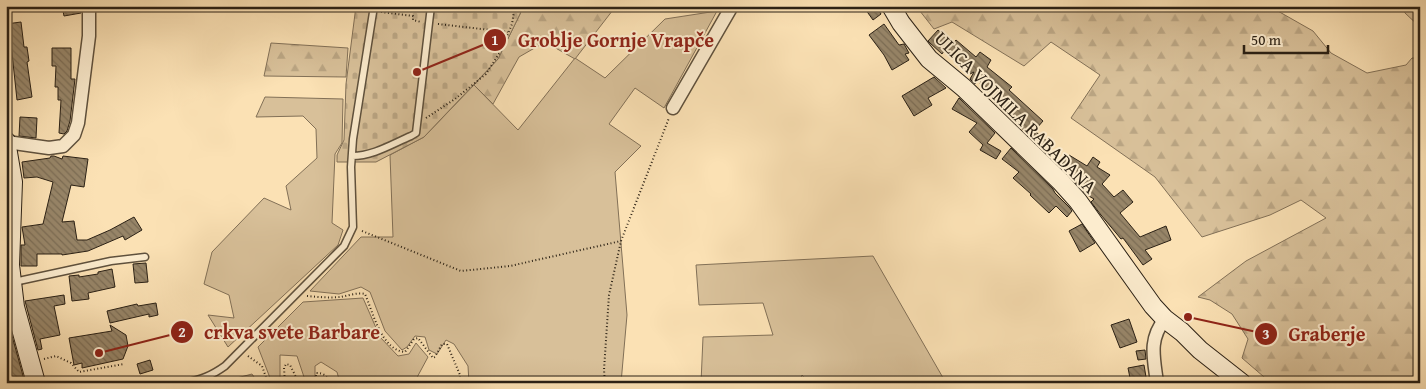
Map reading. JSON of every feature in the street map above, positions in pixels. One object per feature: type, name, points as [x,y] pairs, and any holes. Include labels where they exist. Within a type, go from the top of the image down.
[{"type":"street","points":[[36,383],[15,307],[8,265],[13,182],[6,141],[48,148],[63,146],[74,135],[78,123],[89,36],[89,6]]},
{"type":"street","points":[[673,108],[732,6]]},
{"type":"street","name":"ULICA VOJMILA RABADANA","points":[[891,6],[901,23],[929,59],[964,88],[1061,182],[1078,201],[1142,292],[1165,319],[1214,362],[1242,383]]},
{"type":"street","points":[[1157,383],[1153,347],[1160,326],[1165,319]]},
{"type":"lane","points":[[352,156],[371,153],[416,133],[431,6]]},
{"type":"lane","points":[[185,383],[205,378],[225,366],[344,246],[352,227],[352,156],[358,105],[374,9]]},
{"type":"lane","points":[[12,283],[111,261],[145,257]]},
{"type":"path","points":[[417,126],[486,74],[502,49],[512,24],[515,6]]},
{"type":"path","points":[[374,9],[413,16],[413,20],[429,23],[509,32]]},
{"type":"path","points":[[605,383],[604,370],[609,295],[621,241],[673,108]]},
{"type":"path","points":[[352,227],[462,271],[510,266],[621,241]]},
{"type":"path","points":[[295,295],[340,297],[365,294],[382,336],[392,347],[405,352],[414,339],[418,338],[433,358],[436,357],[442,344],[447,344],[460,375],[460,383]]},
{"type":"path","points":[[241,350],[262,366],[268,383]]},
{"type":"path","points":[[38,361],[56,356],[71,363],[79,372],[124,364]]},
{"type":"path","points":[[285,383],[284,368],[286,364],[290,365],[300,383]]},
{"type":"path","points":[[316,383],[316,373],[321,373],[326,376],[330,383]]},
{"type":"green space","points":[[356,6],[523,6],[498,59],[424,137],[376,162],[337,162],[337,155],[344,140],[346,84]]},
{"type":"green space","points":[[523,6],[616,6],[575,59],[545,42],[519,57],[493,104],[474,85],[498,59]]},
{"type":"green space","points":[[916,6],[1205,6],[1208,8],[1219,7],[1232,12],[1237,6],[1243,6],[1251,10],[1269,6],[1313,31],[1331,53],[1367,73],[1406,65],[1412,58],[1420,58],[1420,383],[1271,383],[1242,358],[1248,339],[1232,314],[1210,300],[1198,297],[1246,261],[1326,218],[1301,200],[1270,215],[1202,237],[1155,177],[1071,118],[1100,75],[1051,42],[1024,66],[952,22],[934,29]]},
{"type":"green space","points":[[1401,6],[1420,6],[1420,27],[1405,13]]},
{"type":"green space","points":[[717,11],[664,108],[635,88],[609,124],[641,146],[615,172],[627,315],[621,383],[469,383],[468,366],[454,344],[446,340],[437,354],[429,350],[425,337],[415,336],[407,347],[402,350],[385,331],[370,292],[361,287],[339,294],[310,291],[361,237],[393,237],[390,155],[424,137],[474,85],[518,130],[575,58],[605,78],[665,19]]},
{"type":"green space","points":[[271,43],[348,48],[346,77],[264,76]]},
{"type":"green space","points":[[265,97],[343,99],[342,143],[335,154],[332,223],[343,230],[338,245],[228,347],[208,315],[234,318],[229,295],[204,284],[212,252],[264,198],[291,210],[286,186],[317,158],[316,129],[303,116],[256,117]]},
{"type":"green space","points":[[873,256],[946,383],[809,383],[802,375],[799,383],[701,383],[703,337],[773,335],[763,303],[699,305],[696,265]]},
{"type":"green space","points":[[363,298],[380,337],[398,356],[409,354],[416,343],[428,357],[414,383],[369,383],[364,378],[361,383],[340,383],[337,372],[321,362],[315,366],[315,383],[306,383],[297,356],[280,355],[280,383],[272,383],[258,347],[303,302]]},
{"type":"green space","points":[[252,374],[258,383],[218,383]]},
{"type":"building","points":[[62,6],[81,6],[81,13],[64,16]]},
{"type":"building","points":[[863,6],[876,6],[881,14],[873,20]]},
{"type":"building","points":[[21,22],[24,47],[27,47],[32,97],[17,100],[11,44],[6,45],[6,24]]},
{"type":"building","points":[[884,24],[899,45],[904,44],[909,53],[905,54],[909,60],[892,70],[884,55],[869,35]]},
{"type":"building","points":[[938,30],[953,43],[956,40],[976,57],[980,52],[991,60],[987,67],[1012,87],[1009,90],[1043,121],[1030,136],[991,99],[995,96],[980,84],[981,82],[978,80],[975,84],[970,79],[974,72],[970,74],[944,51],[942,54],[928,41]]},
{"type":"building","points":[[52,48],[71,48],[71,79],[75,79],[70,121],[64,134],[59,133],[61,100],[58,100],[58,87],[55,87],[56,66],[52,66]]},
{"type":"building","points":[[934,77],[946,88],[928,98],[932,105],[914,116],[902,96]]},
{"type":"building","points":[[959,98],[995,133],[987,143],[1001,151],[996,159],[980,150],[983,145],[969,132],[977,123],[952,109]]},
{"type":"building","points":[[20,117],[37,118],[36,138],[19,136]]},
{"type":"building","points":[[1036,132],[1049,143],[1043,150],[1031,138]]},
{"type":"building","points":[[1011,148],[1070,208],[1072,211],[1067,217],[1056,206],[1049,213],[1013,178],[1019,172],[1002,159]]},
{"type":"building","points":[[1069,155],[1087,166],[1093,157],[1100,162],[1097,167],[1110,175],[1102,184],[1114,197],[1123,190],[1133,202],[1120,213],[1140,237],[1166,226],[1171,240],[1145,250],[1152,259],[1143,265],[1123,238],[1121,239],[1091,202],[1094,199],[1087,195],[1060,166]]},
{"type":"building","points":[[51,156],[62,159],[63,156],[88,159],[84,187],[71,185],[62,222],[74,221],[77,240],[87,240],[134,217],[142,230],[125,240],[123,236],[88,251],[62,255],[37,254],[37,266],[21,266],[21,245],[25,245],[22,227],[43,224],[53,182],[37,177],[24,178],[22,162],[50,158]]},
{"type":"building","points":[[1082,224],[1095,243],[1080,252],[1069,231]]},
{"type":"building","points":[[146,263],[148,282],[135,283],[133,264]]},
{"type":"building","points":[[112,269],[115,287],[88,293],[89,299],[72,301],[69,276],[79,275],[79,277],[98,274],[98,272]]},
{"type":"building","points":[[64,295],[65,304],[54,306],[60,335],[40,339],[42,349],[38,350],[25,301]]},
{"type":"building","points":[[156,303],[158,315],[149,317],[149,314],[110,323],[107,311],[137,304],[138,306]]},
{"type":"building","points":[[1129,319],[1137,342],[1120,348],[1111,325]]},
{"type":"building","points":[[9,325],[25,383],[6,383],[6,326]]},
{"type":"building","points":[[110,325],[126,335],[128,346],[123,359],[82,368],[82,363],[74,365],[69,338],[112,331]]},
{"type":"building","points":[[1145,350],[1146,359],[1138,360],[1136,351]]},
{"type":"building","points":[[150,360],[153,370],[140,374],[137,364]]},
{"type":"building","points":[[1144,365],[1147,383],[1131,383],[1128,368]]},
{"type":"place","name":"Groblje Gornje Vrapče","points":[[417,72]]},
{"type":"place","name":"Graberje","points":[[1188,317]]},
{"type":"place","name":"crkva svete Barbare","points":[[99,353]]}]
